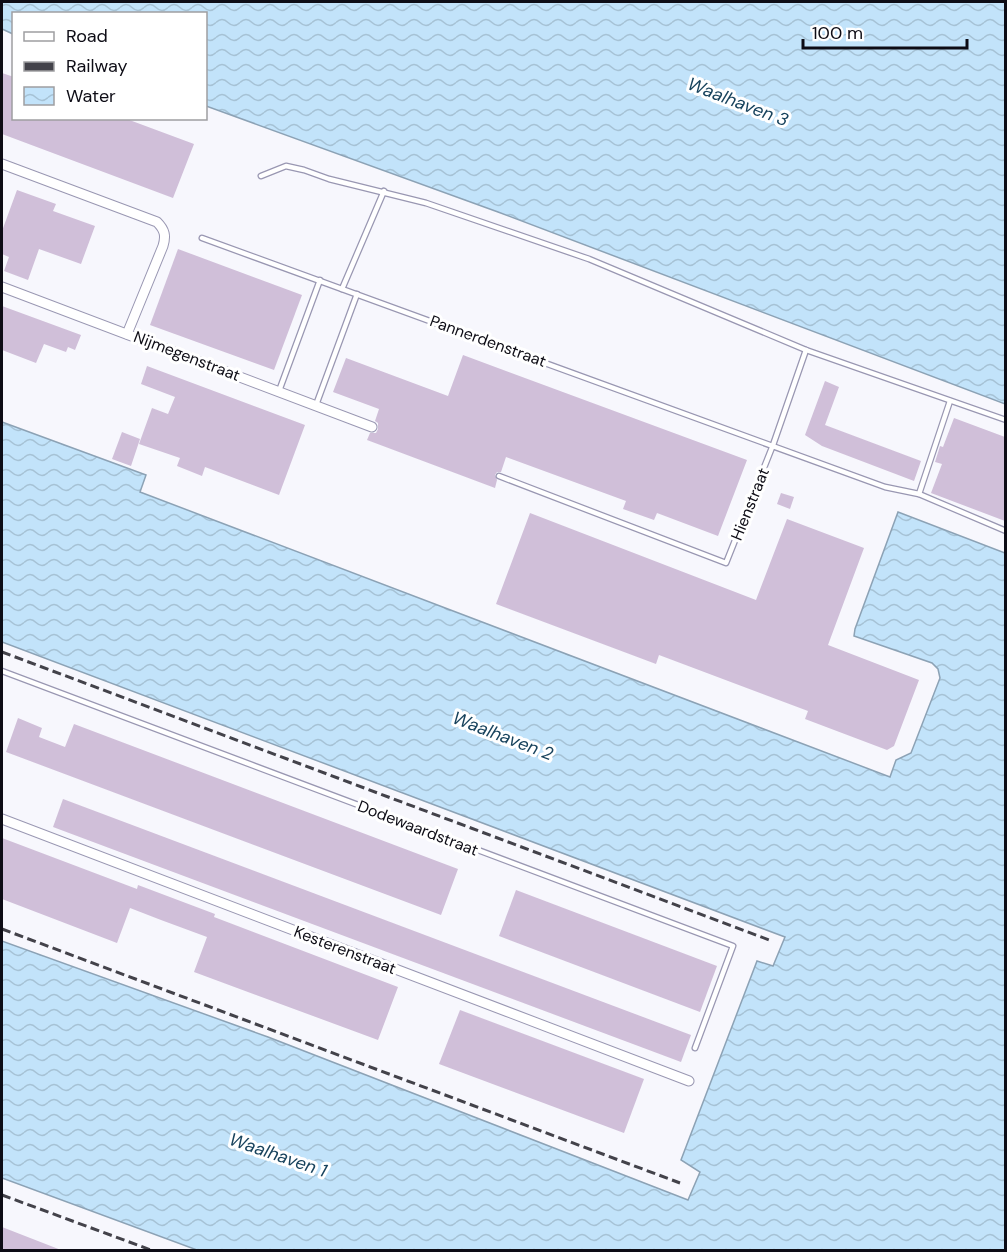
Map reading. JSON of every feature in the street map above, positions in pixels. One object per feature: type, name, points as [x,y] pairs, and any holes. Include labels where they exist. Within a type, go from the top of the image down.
[{"type":"street","points":[[2,164],[157,222],[164,231],[163,246],[127,334]]},
{"type":"street","name":"Nijmegenstraat","points":[[2,287],[372,427]]},
{"type":"street","name":"Kesterenstraat","points":[[2,819],[689,1081]]},
{"type":"lane","points":[[261,176],[286,166],[426,203],[590,259],[806,350],[1005,420]]},
{"type":"lane","points":[[342,289],[384,191]]},
{"type":"lane","name":"Pannerdenstraat","points":[[202,238],[885,487],[919,494],[1005,531]]},
{"type":"lane","points":[[279,391],[320,280]]},
{"type":"lane","points":[[316,405],[357,294]]},
{"type":"lane","name":"Hienstraat","points":[[499,476],[726,563],[773,445],[806,350]]},
{"type":"lane","points":[[919,494],[950,401]]},
{"type":"lane","name":"Dodewaardstraat","points":[[2,671],[733,946],[695,1048]]},
{"type":"water","name":"Waalhaven 3","points":[[2,2],[1005,2],[1005,404],[498,212],[207,106],[207,12],[12,12],[12,34],[2,29]]},
{"type":"water","points":[[2,422],[146,475],[140,492],[890,777],[896,760],[911,753],[940,678],[938,669],[932,663],[854,636],[898,512],[1005,553],[1005,1250],[197,1250],[2,1178],[2,941],[268,1037],[688,1200],[700,1172],[681,1160],[757,961],[773,966],[785,937],[2,642]]},
{"type":"building","points":[[2,73],[12,76],[12,120],[129,120],[194,144],[173,198],[2,134]]},
{"type":"building","points":[[17,190],[56,204],[53,211],[95,226],[81,264],[39,249],[28,280],[4,271],[9,257],[2,254],[2,231]]},
{"type":"building","points":[[178,249],[302,295],[274,370],[150,325]]},
{"type":"building","points":[[2,306],[81,335],[75,350],[68,347],[66,352],[44,344],[36,363],[2,350]]},
{"type":"building","points":[[463,355],[747,460],[718,536],[657,513],[654,520],[623,509],[626,501],[506,457],[501,472],[495,475],[497,480],[495,488],[367,440],[370,433],[376,433],[378,429],[378,423],[375,421],[379,409],[333,392],[346,358],[448,396]]},
{"type":"building","points":[[147,366],[305,425],[279,495],[205,467],[202,476],[177,466],[180,458],[139,444],[152,408],[168,414],[175,397],[141,384]]},
{"type":"building","points":[[825,381],[839,387],[825,425],[921,461],[914,481],[822,446],[805,435]]},
{"type":"building","points":[[954,418],[1005,437],[1005,521],[931,493],[942,464],[935,462]]},
{"type":"building","points":[[122,432],[140,439],[131,466],[112,459]]},
{"type":"building","points":[[781,493],[794,497],[790,509],[777,504]]},
{"type":"building","points":[[530,513],[756,600],[787,519],[864,548],[828,645],[919,680],[894,746],[887,750],[805,719],[808,711],[659,655],[656,664],[496,604]]},
{"type":"building","points":[[18,718],[42,728],[39,737],[65,747],[74,724],[458,869],[441,915],[6,752]]},
{"type":"building","points":[[63,799],[691,1035],[681,1062],[53,827]]},
{"type":"building","points":[[2,838],[137,889],[138,885],[215,914],[214,917],[398,987],[378,1040],[194,972],[207,937],[130,908],[117,943],[2,899]]},
{"type":"building","points":[[516,890],[717,966],[700,1012],[499,936]]},
{"type":"building","points":[[460,1010],[644,1079],[624,1133],[439,1064]]},
{"type":"building","points":[[2,1227],[61,1250],[2,1251]]},
{"type":"railway","points":[[2,652],[772,941]]},
{"type":"railway","points":[[2,929],[680,1183]]},
{"type":"railway","points":[[2,1195],[151,1250]]},
{"type":"water label","name":"Waalhaven 2","points":[[503,736]]},
{"type":"water label","name":"Waalhaven 1","points":[[278,1155]]}]
